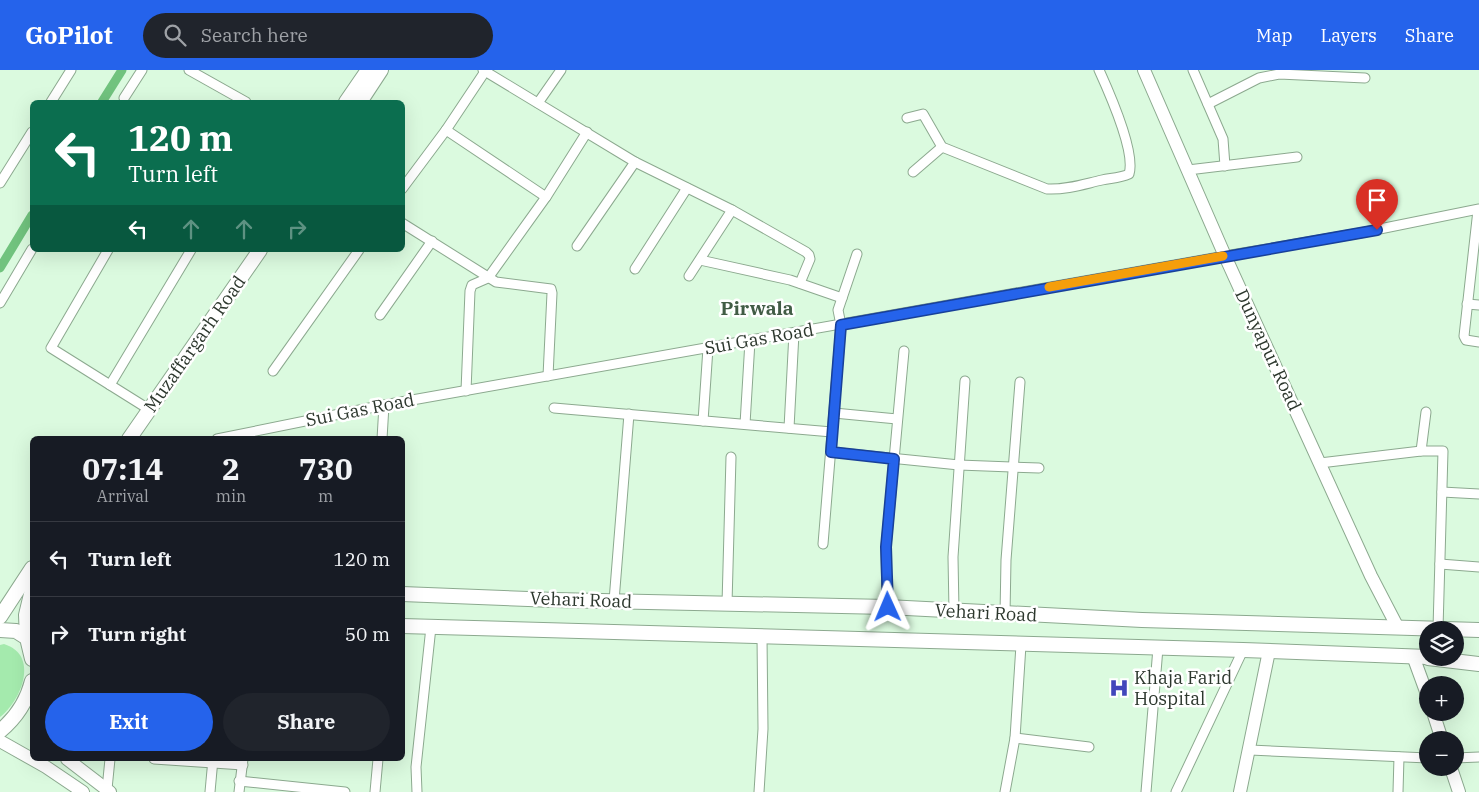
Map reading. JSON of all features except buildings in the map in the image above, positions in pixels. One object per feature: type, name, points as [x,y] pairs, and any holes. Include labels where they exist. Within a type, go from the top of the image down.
[{"type":"main road","points":[[347,100],[368,70]]},
{"type":"main road","points":[[361,100],[381,70]]},
{"type":"main road","points":[[121,436],[146,407],[248,252]]},
{"type":"main road","name":"Muzaffargarh Road","points":[[131,436],[146,407],[259,252]]},
{"type":"main road","points":[[0,618],[30,571]]},
{"type":"main road","name":"Vehari Road","points":[[405,594],[888,607],[1005,614],[1419,629]]},
{"type":"main road","points":[[30,598],[26,615],[30,637]]},
{"type":"main road","name":"Vehari Road","points":[[405,626],[1419,656]]},
{"type":"main road","points":[[0,630],[16,631],[30,637]]},
{"type":"main road","name":"Vehari Road","points":[[1464,630],[1479,630]]},
{"type":"main road","name":"Vehari Road","points":[[1464,662],[1479,664]]},
{"type":"main road","points":[[0,731],[21,710],[30,694]]},
{"type":"street","points":[[52,100],[71,70]]},
{"type":"street","points":[[126,100],[142,70]]},
{"type":"street","points":[[189,70],[242,100]]},
{"type":"street","points":[[405,185],[446,130],[485,70],[635,162],[732,210],[809,255],[810,260],[800,283]]},
{"type":"street","points":[[538,103],[561,70]]},
{"type":"street","points":[[907,118],[920,113],[925,115],[942,147],[1047,189],[1058,190],[1121,178],[1129,174],[1131,169],[1124,134],[1099,70]]},
{"type":"street","name":"Dunyapur Road","points":[[1144,70],[1225,256],[1371,576],[1398,628]]},
{"type":"street","points":[[1193,70],[1223,139],[1225,166]]},
{"type":"street","points":[[1208,104],[1259,78],[1272,75],[1365,78]]},
{"type":"street","points":[[446,130],[546,197]]},
{"type":"street","points":[[466,391],[470,291],[472,285],[488,278],[546,197],[587,132]]},
{"type":"street","points":[[0,183],[30,135]]},
{"type":"street","points":[[913,172],[942,147]]},
{"type":"street","points":[[1188,170],[1297,157]]},
{"type":"street","points":[[577,246],[635,162]]},
{"type":"street","points":[[634,269],[687,188]]},
{"type":"street","points":[[689,276],[732,210]]},
{"type":"street","points":[[1479,210],[1464,336],[1466,340],[1479,342]]},
{"type":"street","name":"Sui Gas Road","points":[[228,436],[384,405],[1360,233],[1479,210]]},
{"type":"street","points":[[405,225],[496,282],[551,289],[548,376]]},
{"type":"street","points":[[380,315],[432,241]]},
{"type":"street","points":[[0,303],[30,252]]},
{"type":"street","points":[[107,252],[51,348],[146,407]]},
{"type":"street","points":[[110,385],[190,252]]},
{"type":"street","points":[[273,371],[358,252]]},
{"type":"street","points":[[823,544],[841,325],[838,310],[857,254]]},
{"type":"street","points":[[700,260],[800,283],[842,298]]},
{"type":"street","points":[[1467,304],[1479,305]]},
{"type":"street","points":[[789,428],[794,333]]},
{"type":"street","points":[[746,424],[750,341]]},
{"type":"street","points":[[703,421],[708,348]]},
{"type":"street","points":[[888,607],[886,547],[904,351]]},
{"type":"street","points":[[954,611],[953,557],[965,381]]},
{"type":"street","points":[[1005,614],[1006,560],[1020,382]]},
{"type":"street","points":[[382,436],[384,405]]},
{"type":"street","points":[[554,408],[832,432]]},
{"type":"street","points":[[1421,451],[1426,412]]},
{"type":"street","points":[[834,413],[897,420]]},
{"type":"street","points":[[614,601],[629,414]]},
{"type":"street","points":[[1320,463],[1421,451],[1443,451],[1438,621]]},
{"type":"street","points":[[831,452],[959,465],[1040,468]]},
{"type":"street","points":[[727,604],[731,457]]},
{"type":"street","points":[[1442,492],[1479,494]]},
{"type":"street","points":[[1440,564],[1479,567]]},
{"type":"street","points":[[417,792],[416,767],[431,627]]},
{"type":"street","points":[[759,792],[763,729],[762,637]]},
{"type":"street","points":[[1004,792],[1015,738],[1021,645]]},
{"type":"street","points":[[1146,792],[1158,648]]},
{"type":"street","points":[[1176,792],[1243,650]]},
{"type":"street","points":[[1240,792],[1269,651]]},
{"type":"street","points":[[1413,656],[1420,676]]},
{"type":"street","points":[[1015,738],[1089,747]]},
{"type":"street","points":[[0,741],[30,758]]},
{"type":"street","points":[[1250,750],[1419,758]]},
{"type":"street","points":[[1398,792],[1399,757]]},
{"type":"street","points":[[1464,759],[1477,760]]},
{"type":"street","points":[[35,761],[83,792]]},
{"type":"street","points":[[70,761],[108,790]]},
{"type":"street","points":[[108,790],[110,761]]},
{"type":"street","points":[[210,792],[213,761],[243,762],[239,792]]},
{"type":"street","points":[[375,792],[378,761]]},
{"type":"street","points":[[1454,776],[1459,792]]},
{"type":"street","points":[[239,781],[346,792]]},
{"type":"green space","points":[[4,644],[15,650],[22,658],[24,668],[20,690],[8,710],[0,717],[0,645]]},
{"type":"waterway","points":[[103,100],[122,70]]},
{"type":"waterway","points":[[0,268],[30,218]]},
{"type":"slow traffic","points":[[1049,287],[1223,256]]},
{"type":"place","name":"Khaja Farid Hospital","points":[[1119,688]]},
{"type":"district","name":"Pirwala","points":[[757,308]]},
{"type":"route","points":[[888,607],[886,547],[894,459],[831,452],[841,325],[1377,230]]}]
